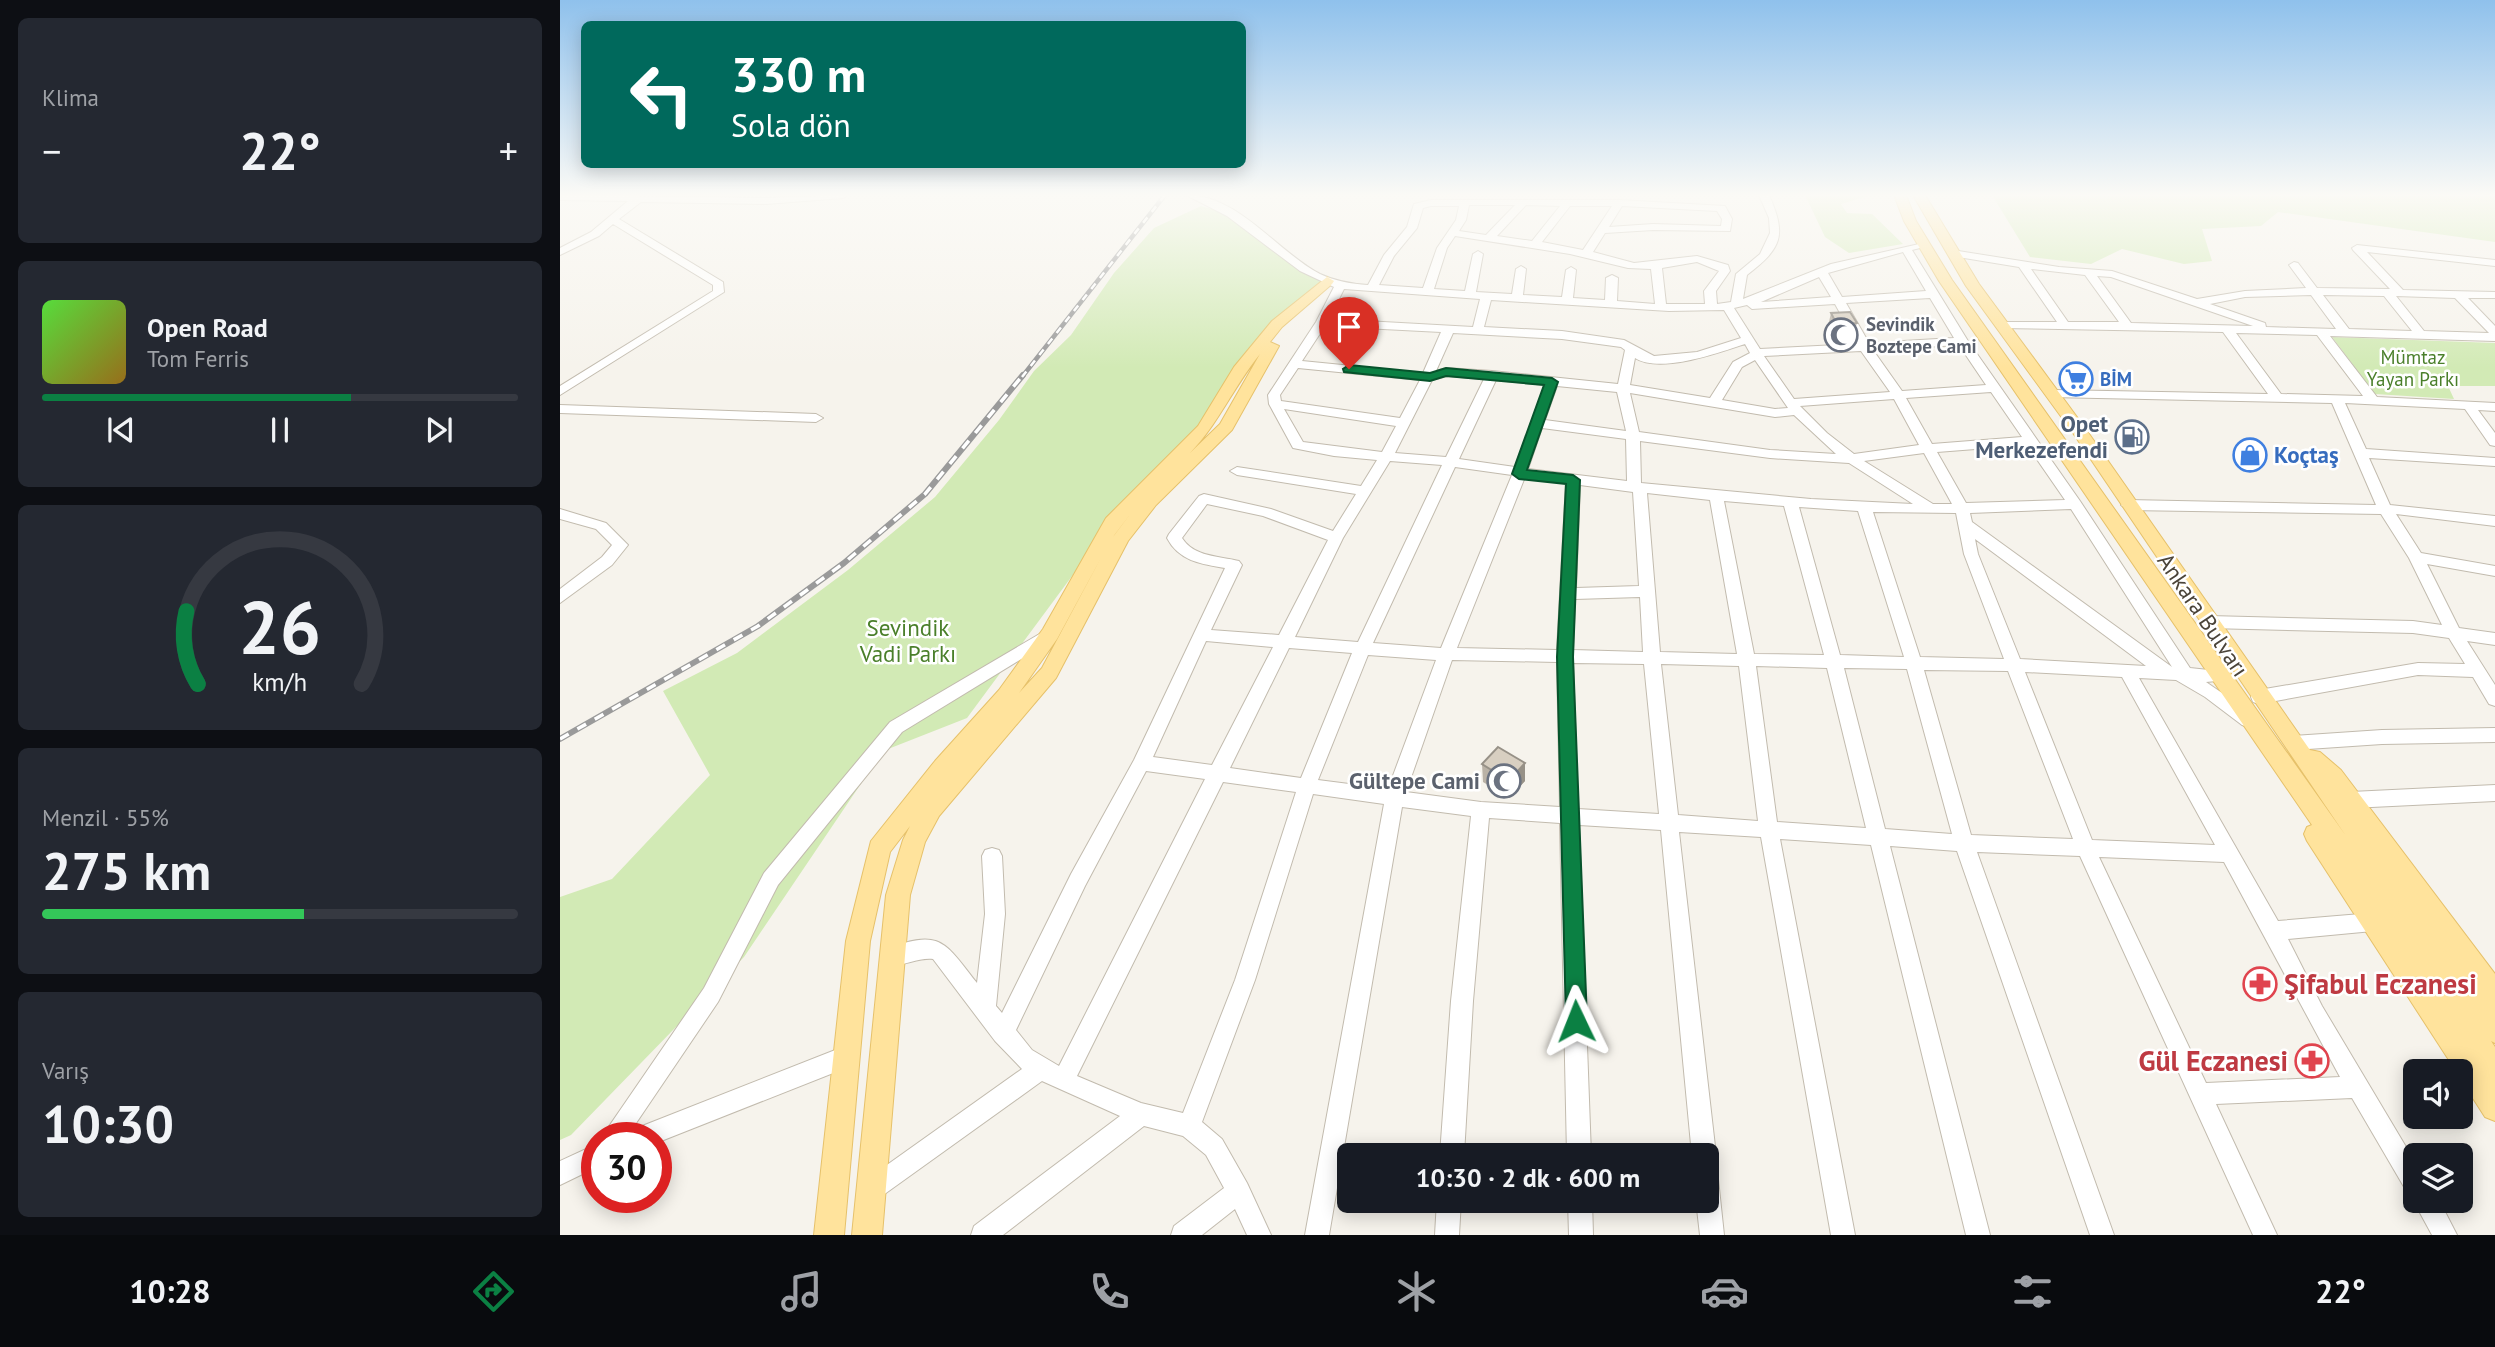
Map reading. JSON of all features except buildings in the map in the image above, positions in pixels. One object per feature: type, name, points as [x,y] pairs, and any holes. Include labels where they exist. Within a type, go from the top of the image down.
[{"type":"main road","name":"Ankara Bulvarı","points":[[1921,253],[1946,281],[2495,1070]]},
{"type":"main road","name":"Ankara Bulvarı","points":[[1952,254],[2054,394],[2259,697],[2495,1030]]},
{"type":"main road","points":[[829,1235],[858,941],[878,848],[943,767],[1006,696],[1050,634],[1112,522],[1204,429],[1240,370],[1277,324],[1333,284]]},
{"type":"main road","points":[[867,1235],[898,895],[907,855],[931,809],[1049,673],[1121,538],[1142,510],[1226,427],[1265,356],[1288,327],[1333,284]]},
{"type":"main road","points":[[2256,726],[2282,781],[2495,1107]]},
{"type":"main road","points":[[2293,743],[2333,776],[2495,995]]},
{"type":"street","points":[[560,390],[718,292],[719,284],[667,253]]},
{"type":"street","points":[[1283,253],[1310,273],[1333,284],[1371,289],[1661,307],[1711,307],[1756,300],[1822,272],[1886,253]]},
{"type":"street","points":[[1299,253],[1321,269],[1333,284]]},
{"type":"street","points":[[1371,289],[1392,253]]},
{"type":"street","points":[[1427,292],[1440,253]]},
{"type":"street","points":[[1577,253],[1620,264],[1656,266],[1695,257],[1724,267],[1722,277],[1710,291],[1711,307]]},
{"type":"street","points":[[1766,253],[1742,274],[1734,305],[1749,339],[1794,407],[1850,460],[1931,508]]},
{"type":"street","points":[[1918,253],[1935,294],[1962,341],[2075,504],[2178,675]]},
{"type":"street","points":[[2361,253],[2400,293]]},
{"type":"street","points":[[2400,253],[2495,263]]},
{"type":"street","points":[[1471,295],[1478,254]]},
{"type":"street","points":[[1952,254],[2021,262],[2059,270],[2112,274],[2202,302],[2274,330]]},
{"type":"street","points":[[2021,262],[2065,326]]},
{"type":"street","points":[[2294,265],[2311,291],[2345,332]]},
{"type":"street","points":[[1656,266],[1661,307]]},
{"type":"street","points":[[1517,298],[1521,269]]},
{"type":"street","points":[[1567,301],[1570,270]]},
{"type":"street","points":[[2087,271],[2128,326]]},
{"type":"street","points":[[1822,272],[1865,347],[1898,395],[1929,448],[1964,517],[1972,554],[2086,849],[2265,1235]]},
{"type":"street","points":[[1611,304],[1612,278]]},
{"type":"street","points":[[1333,284],[1322,322],[1274,395],[1275,404],[1298,445],[1450,462],[1519,474],[1637,488],[1864,507],[1931,508],[1964,517],[2075,504]]},
{"type":"street","points":[[2202,302],[2245,294],[2311,291],[2495,295]]},
{"type":"street","points":[[2387,292],[2421,335]]},
{"type":"street","points":[[1734,305],[1756,307],[1935,294]]},
{"type":"street","points":[[2458,294],[2495,335]]},
{"type":"street","points":[[1478,328],[1486,296]]},
{"type":"street","points":[[1322,322],[1478,328],[1607,341],[1624,344],[1644,358],[1674,359],[1721,349],[1749,339]]},
{"type":"street","points":[[2004,326],[2128,326],[2495,335]]},
{"type":"street","points":[[1063,1081],[1336,538],[1388,455],[1430,377],[1449,327]]},
{"type":"street","points":[[2227,329],[2278,399]]},
{"type":"street","points":[[2320,331],[2373,401]]},
{"type":"street","points":[[1714,402],[1737,365],[1759,354],[1962,341]]},
{"type":"street","points":[[1631,349],[1623,388],[1633,434],[1652,659],[1703,1143]]},
{"type":"street","points":[[1295,364],[1430,377],[1446,372],[1492,375],[1623,388],[1775,413],[1794,407],[1898,395],[1994,388]]},
{"type":"street","points":[[1189,1126],[1245,980],[1307,786],[1362,650],[1492,375]]},
{"type":"street","points":[[1317,1235],[1394,799],[1446,654],[1519,474],[1552,382]]},
{"type":"street","points":[[2054,394],[2337,399],[2495,407]]},
{"type":"street","points":[[2337,399],[2385,509],[2416,558],[2454,633],[2495,699]]},
{"type":"street","points":[[1275,404],[1405,423]]},
{"type":"street","points":[[2469,406],[2495,442]]},
{"type":"street","points":[[560,409],[816,418]]},
{"type":"street","points":[[1538,423],[1770,454],[1850,460],[1929,448],[2032,440]]},
{"type":"street","points":[[2360,453],[2495,462]]},
{"type":"street","points":[[1237,471],[1365,491]]},
{"type":"street","points":[[1573,480],[1565,657],[1579,1143]]},
{"type":"street","points":[[1716,494],[1747,661],[1769,831],[1843,1235]]},
{"type":"street","points":[[1003,1033],[1078,880],[1141,762],[1234,565],[1184,552],[1177,547],[1174,538],[1204,499],[1266,512],[1336,538]]},
{"type":"street","points":[[1790,501],[1834,662],[1978,1235]]},
{"type":"street","points":[[2128,505],[2385,509],[2495,521]]},
{"type":"street","points":[[1864,507],[1914,663],[1964,843],[2102,1235]]},
{"type":"street","points":[[560,514],[601,526],[621,545],[607,561],[560,597]]},
{"type":"street","name":"Ankara Bulvarı","points":[[1964,517],[2178,675],[2211,692],[2256,726]]},
{"type":"street","points":[[2416,558],[2495,571]]},
{"type":"street","points":[[1568,594],[1647,590]]},
{"type":"street","points":[[2209,622],[2402,627],[2495,639]]},
{"type":"street","points":[[623,1122],[711,995],[771,879],[896,727],[1050,634]]},
{"type":"street","points":[[1201,635],[1362,650],[1446,654],[2014,664],[2221,676]]},
{"type":"street","points":[[2259,697],[2418,669],[2478,671]]},
{"type":"street","points":[[2127,671],[2273,931],[2315,1013],[2403,1164]]},
{"type":"street","points":[[2293,743],[2382,737],[2495,735]]},
{"type":"street","points":[[1141,762],[1481,810],[1669,825],[1964,843],[2230,854]]},
{"type":"street","points":[[2351,800],[2495,793]]},
{"type":"street","points":[[1453,1143],[1462,1001],[1481,810]]},
{"type":"street","points":[[985,1010],[995,914],[992,856]]},
{"type":"street","points":[[2273,931],[2373,922]]},
{"type":"street","points":[[892,957],[916,948],[929,947],[939,951],[1024,1058],[1063,1081],[1141,1114],[1189,1126],[1214,1147],[1239,1191],[1259,1235]]},
{"type":"street","points":[[672,1125],[848,1056]]},
{"type":"street","points":[[871,1190],[1040,1069]]},
{"type":"street","points":[[2199,1094],[2358,1087]]},
{"type":"street","points":[[983,1235],[1141,1114]]},
{"type":"street","points":[[560,1173],[581,1163]]},
{"type":"street","points":[[1182,1235],[1239,1191]]},
{"type":"street","points":[[1447,1235],[1449,1213]]},
{"type":"street","points":[[1580,1213],[1581,1235]]},
{"type":"street","points":[[1710,1213],[1712,1235]]},
{"type":"street","points":[[2432,1213],[2445,1235]]},
{"type":"green space","name":"Sevindik Vadi Parkı","points":[[1132,253],[1287,253],[1327,281],[1299,303],[1219,405],[1112,522],[967,718],[883,751],[744,957],[571,1135],[560,1140],[560,897],[612,879],[710,775],[663,691],[737,653],[848,570],[935,497],[999,420],[1034,371],[1071,335],[1114,273]]},
{"type":"green space","points":[[2027,253],[2114,253],[2091,264],[2030,257]]},
{"type":"green space","points":[[2137,253],[2209,253],[2212,261],[2184,264]]},
{"type":"green space","name":"Mümtaz Yayan Parkı","points":[[2332,337],[2495,343],[2495,386],[2448,386],[2454,399],[2375,394]]},
{"type":"railway","points":[[1022,377],[1120,253]]},
{"type":"railway","points":[[560,739],[758,626],[844,563],[925,494],[1023,375]]},
{"type":"place","name":"Sevindik Boztepe Cami","points":[[1841,335]]},
{"type":"place","name":"BİM","points":[[2076,379]]},
{"type":"place","name":"Opet Merkezefendi","points":[[2132,437]]},
{"type":"place","name":"Koçtaş","points":[[2250,455]]},
{"type":"place","name":"Gültepe Cami","points":[[1504,781]]},
{"type":"place","name":"Şifabul Eczanesi","points":[[2260,984]]},
{"type":"place","name":"Gül Eczanesi","points":[[2312,1061]]},
{"type":"route","points":[[1349,369],[1430,377],[1446,372],[1552,382],[1519,474],[1573,480],[1565,657],[1576,1021]]}]
